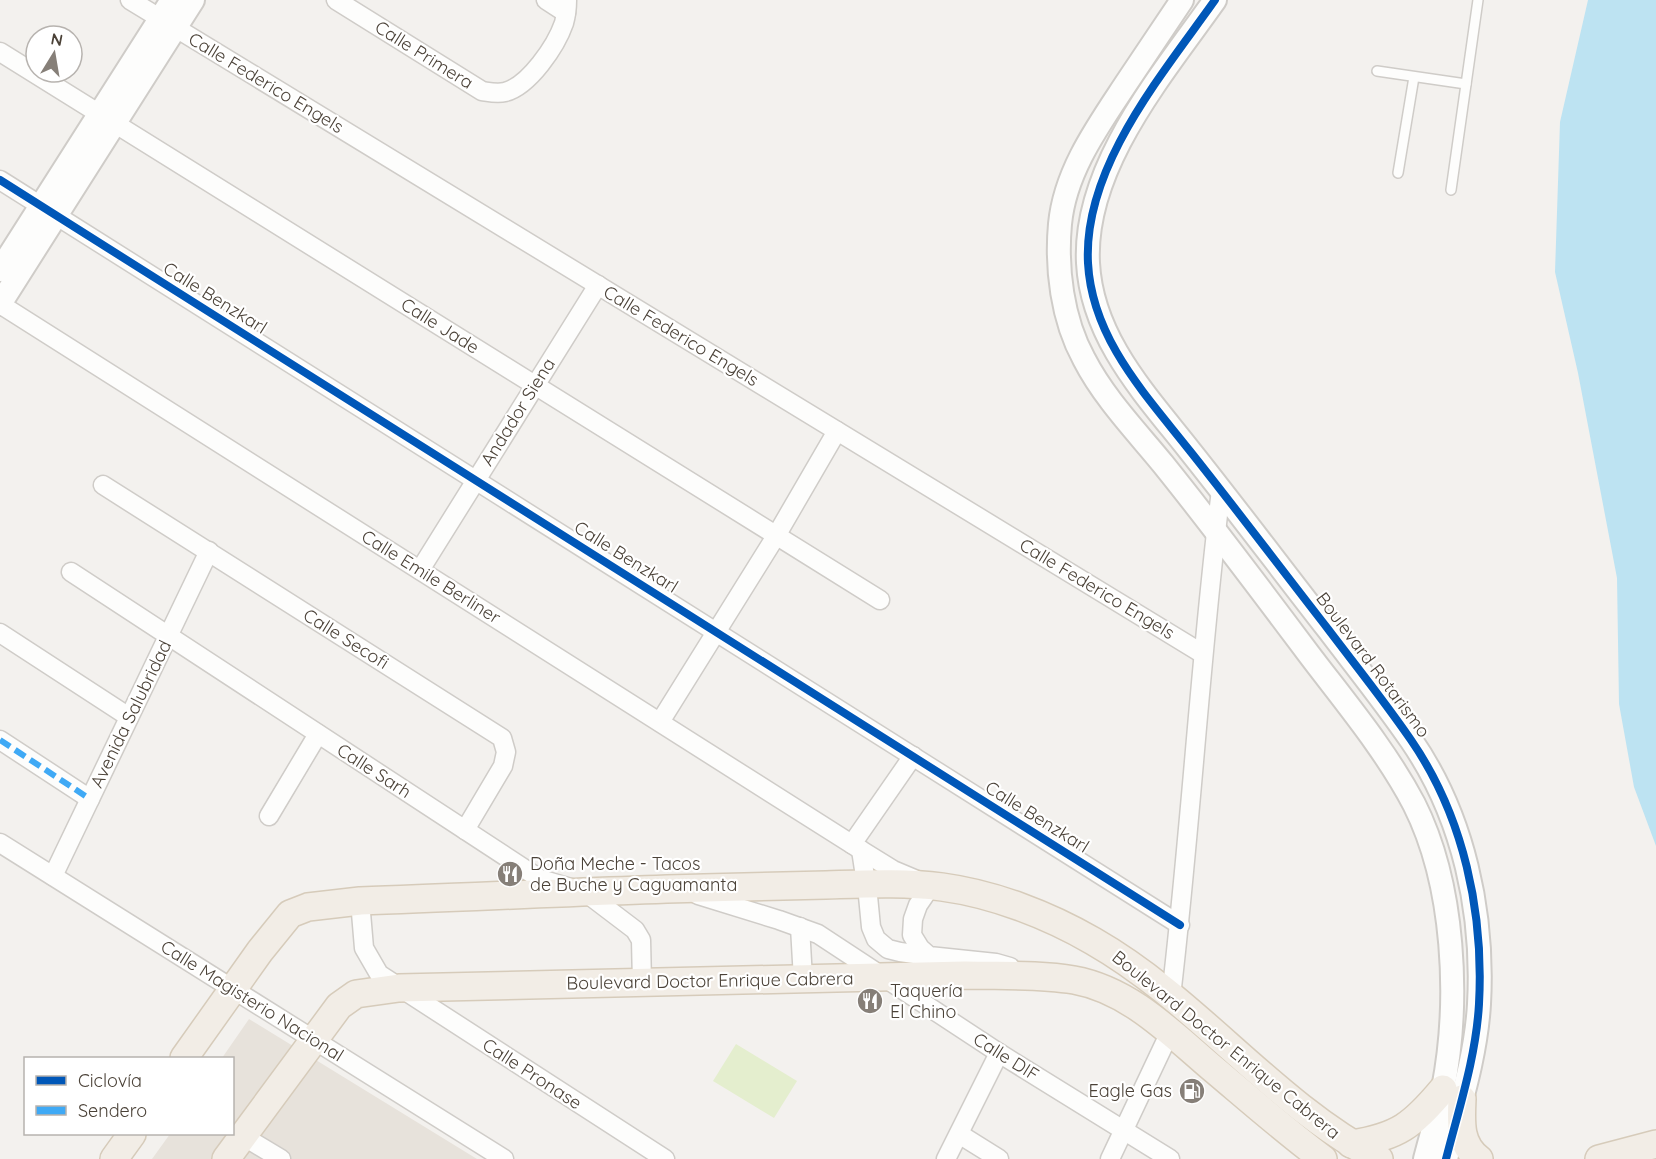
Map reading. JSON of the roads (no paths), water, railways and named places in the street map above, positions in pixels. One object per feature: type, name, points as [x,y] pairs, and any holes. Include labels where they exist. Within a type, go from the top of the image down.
[{"type":"main road","name":"Boulevard Doctor Enrique Cabrera","points":[[185,1057],[260,951],[290,915],[308,907],[360,901],[585,892],[866,884],[931,886],[993,898],[1064,926],[1094,941],[1171,996],[1300,1107],[1352,1144],[1379,1159]]},
{"type":"main road","name":"Boulevard Doctor Enrique Cabrera","points":[[226,1159],[339,1006],[356,994],[399,988],[965,975],[1075,981],[1097,987],[1138,1007],[1271,1119],[1323,1159]]},
{"type":"main road","points":[[1352,1144],[1378,1140],[1393,1134],[1452,1094],[1464,1141],[1479,1159]]},
{"type":"main road","points":[[114,1159],[131,1135]]},
{"type":"main road","points":[[1611,1156],[1656,1144]]},
{"type":"street","name":"Calle Federico Engels","points":[[130,0],[169,15],[598,285],[1203,654]]},
{"type":"street","points":[[0,270],[48,210],[107,119],[169,15],[193,0]]},
{"type":"street","name":"Calle Primera","points":[[336,0],[361,6],[482,91],[495,93],[506,92],[522,83],[546,58],[564,24],[567,6]]},
{"type":"street","points":[[546,0],[567,6]]},
{"type":"street","name":"Boulevard Rotarismo","points":[[1182,0],[1091,135],[1065,194],[1060,222],[1059,260],[1065,306],[1083,358],[1101,387],[1216,531],[1385,755],[1415,807],[1426,833],[1445,900],[1450,939],[1452,1094],[1446,1159]]},
{"type":"street","name":"Boulevard Rotarismo","points":[[1215,0],[1144,101],[1120,143],[1100,188],[1094,211],[1088,263],[1093,293],[1108,338],[1126,371],[1221,490],[1413,742],[1449,811],[1462,846],[1478,929],[1480,968],[1477,1028],[1425,1159]]},
{"type":"street","name":"Calle Jade","points":[[0,52],[880,600]]},
{"type":"street","name":"Calle Benzkarl","points":[[0,180],[1180,925]]},
{"type":"street","points":[[0,304],[48,210]]},
{"type":"street","name":"Andador Siena","points":[[420,570],[598,285]]},
{"type":"street","name":"Calle Emile Berliner","points":[[0,304],[856,847],[893,870],[931,886]]},
{"type":"street","points":[[660,722],[776,536],[837,431]]},
{"type":"street","name":"Calle Secofi","points":[[103,485],[502,738],[506,752],[503,766],[465,830]]},
{"type":"street","points":[[1171,996],[1180,925],[1203,654],[1221,490]]},
{"type":"street","name":"Avenida Salubridad","points":[[53,876],[209,551]]},
{"type":"street","points":[[1267,598],[1280,567]]},
{"type":"street","name":"Calle Sarh","points":[[72,572],[540,879],[585,892],[623,919],[635,930],[641,940],[642,983]]},
{"type":"street","points":[[0,633],[129,717]]},
{"type":"street","points":[[269,816],[318,734]]},
{"type":"street","points":[[0,740],[90,799]]},
{"type":"street","points":[[913,756],[856,847],[866,884],[871,927],[876,939],[888,949],[900,952],[996,963],[1034,977]]},
{"type":"street","name":"Calle Magisterio Nacional","points":[[0,843],[504,1159]]},
{"type":"street","points":[[930,956],[916,943],[912,928],[918,905],[931,886]]},
{"type":"street","name":"Calle DIF","points":[[676,889],[818,934],[999,1053],[1170,1159]]},
{"type":"street","name":"Calle Pronase","points":[[360,901],[364,948],[379,974],[665,1159]]},
{"type":"street","points":[[800,927],[803,979]]},
{"type":"street","points":[[1110,1159],[1170,1032]]},
{"type":"street","points":[[946,1159],[999,1053]]},
{"type":"street","points":[[959,1134],[999,1159]]},
{"type":"street","points":[[243,1136],[281,1159]]},
{"type":"lane","points":[[1451,190],[1478,0]]},
{"type":"lane","points":[[1377,71],[1466,84]]},
{"type":"lane","points":[[1398,173],[1414,77]]},
{"type":"water","points":[[1588,0],[1656,0],[1656,846],[1634,787],[1619,704],[1617,578],[1578,373],[1555,272],[1560,122]]},
{"type":"place","name":"Doña Meche - Tacos de Buche y Caguamanta","points":[[510,874]]},
{"type":"place","name":"Taquería El Chino","points":[[870,1001]]},
{"type":"place","name":"Eagle Gas","points":[[1192,1091]]}]
